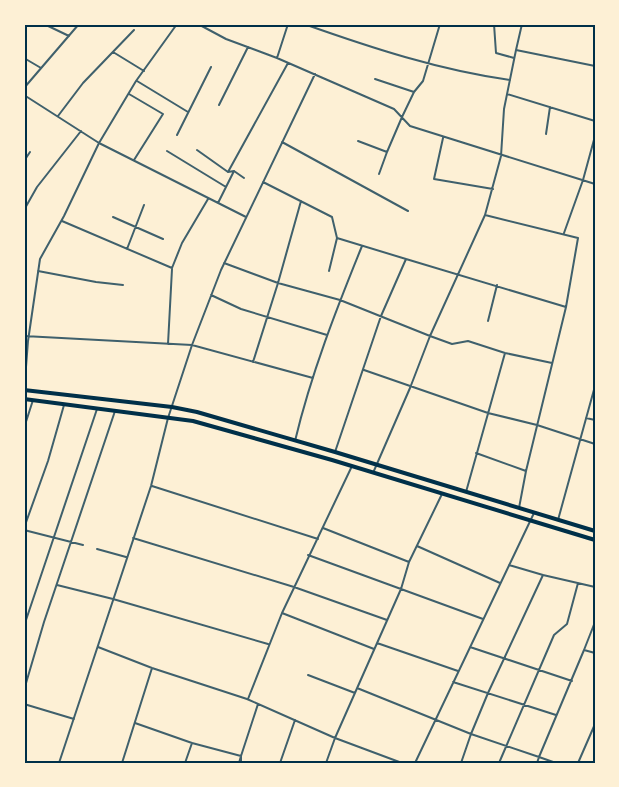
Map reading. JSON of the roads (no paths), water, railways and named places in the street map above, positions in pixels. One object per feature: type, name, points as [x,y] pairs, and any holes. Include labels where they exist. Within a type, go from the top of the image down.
[{"type":"main road","points":[[24,391],[172,406],[335,452],[595,531]]},
{"type":"main road","points":[[24,399],[193,421],[374,472],[595,540]]},
{"type":"street","points":[[44,24],[69,36]]},
{"type":"street","points":[[24,88],[79,24]]},
{"type":"street","points":[[24,391],[40,259],[62,220],[99,143],[136,81],[145,72],[177,24]]},
{"type":"street","points":[[198,24],[226,39],[277,58],[394,109],[410,126],[595,184]]},
{"type":"street","points":[[277,58],[288,24]]},
{"type":"street","points":[[304,24],[466,74],[510,80]]},
{"type":"street","points":[[380,174],[402,117],[430,64],[440,24]]},
{"type":"street","points":[[494,24],[496,53],[514,58]]},
{"type":"street","points":[[374,472],[430,336],[485,215],[501,156],[507,94],[522,24]]},
{"type":"street","points":[[58,116],[83,83],[134,30]]},
{"type":"street","points":[[219,105],[248,47]]},
{"type":"street","points":[[516,50],[595,66]]},
{"type":"street","points":[[113,52],[145,72]]},
{"type":"street","points":[[24,58],[41,68]]},
{"type":"street","points":[[228,172],[288,63]]},
{"type":"street","points":[[177,135],[211,67]]},
{"type":"street","points":[[59,763],[151,486],[168,418],[192,345],[224,263],[315,74]]},
{"type":"street","points":[[375,79],[414,92]]},
{"type":"street","points":[[136,81],[188,112]]},
{"type":"street","points":[[129,94],[164,114],[134,160]]},
{"type":"street","points":[[507,94],[595,121]]},
{"type":"street","points":[[24,95],[99,143],[246,218]]},
{"type":"street","points":[[546,134],[550,107]]},
{"type":"street","points":[[24,208],[81,131]]},
{"type":"street","points":[[564,234],[583,180],[595,135]]},
{"type":"street","points":[[443,138],[434,179],[493,189]]},
{"type":"street","points":[[358,141],[387,152]]},
{"type":"street","points":[[282,142],[408,211]]},
{"type":"street","points":[[197,150],[228,172],[234,171],[244,178]]},
{"type":"street","points":[[167,151],[226,187]]},
{"type":"street","points":[[24,161],[30,152]]},
{"type":"street","points":[[218,203],[234,171]]},
{"type":"street","points":[[263,182],[332,218],[337,238],[329,271]]},
{"type":"street","points":[[168,344],[172,268],[182,243],[208,198]]},
{"type":"street","points":[[253,362],[301,201]]},
{"type":"street","points":[[127,249],[144,205]]},
{"type":"street","points":[[485,215],[578,238],[566,307],[519,508]]},
{"type":"street","points":[[113,217],[163,239]]},
{"type":"street","points":[[62,220],[172,268]]},
{"type":"street","points":[[337,238],[566,307]]},
{"type":"street","points":[[296,441],[327,335],[362,246]]},
{"type":"street","points":[[335,452],[381,316],[406,258]]},
{"type":"street","points":[[224,263],[278,283],[340,300],[452,344],[468,341],[505,353],[552,363]]},
{"type":"street","points":[[38,271],[123,285]]},
{"type":"street","points":[[488,321],[497,285]]},
{"type":"street","points":[[211,295],[241,309],[327,335]]},
{"type":"street","points":[[24,336],[192,345],[313,378]]},
{"type":"street","points":[[466,492],[505,353]]},
{"type":"street","points":[[364,370],[410,388],[488,413],[537,425],[595,444]]},
{"type":"street","points":[[558,520],[595,386]]},
{"type":"street","points":[[24,428],[33,400]]},
{"type":"street","points":[[64,405],[48,461],[24,529],[83,545]]},
{"type":"street","points":[[24,626],[97,409]]},
{"type":"street","points":[[24,690],[70,542],[115,411]]},
{"type":"street","points":[[586,417],[595,420]]},
{"type":"street","points":[[476,453],[526,471]]},
{"type":"street","points":[[247,699],[268,644],[352,466]]},
{"type":"street","points":[[151,486],[318,539]]},
{"type":"street","points":[[326,763],[400,589],[409,562],[442,494]]},
{"type":"street","points":[[415,763],[534,513]]},
{"type":"street","points":[[323,528],[409,562]]},
{"type":"street","points":[[132,538],[294,587],[387,620]]},
{"type":"street","points":[[417,546],[500,583]]},
{"type":"street","points":[[98,549],[126,557]]},
{"type":"street","points":[[309,555],[483,619]]},
{"type":"street","points":[[509,564],[543,575],[595,586]]},
{"type":"street","points":[[461,763],[488,693],[543,575]]},
{"type":"street","points":[[499,763],[554,635],[567,624],[578,583]]},
{"type":"street","points":[[56,585],[268,644]]},
{"type":"street","points":[[282,613],[374,649]]},
{"type":"street","points":[[537,763],[595,622]]},
{"type":"street","points":[[377,643],[458,671]]},
{"type":"street","points":[[98,647],[152,668],[247,699],[335,738],[402,763]]},
{"type":"street","points":[[470,648],[572,681]]},
{"type":"street","points":[[584,650],[595,653]]},
{"type":"street","points":[[122,763],[152,668]]},
{"type":"street","points":[[308,675],[355,693]]},
{"type":"street","points":[[453,682],[556,715]]},
{"type":"street","points":[[357,688],[471,734],[556,763]]},
{"type":"street","points":[[24,704],[74,719]]},
{"type":"street","points":[[240,763],[258,704]]},
{"type":"street","points":[[280,763],[295,720]]},
{"type":"street","points":[[135,723],[192,743],[241,756]]},
{"type":"street","points":[[578,763],[595,724]]},
{"type":"street","points":[[185,763],[192,743]]}]
